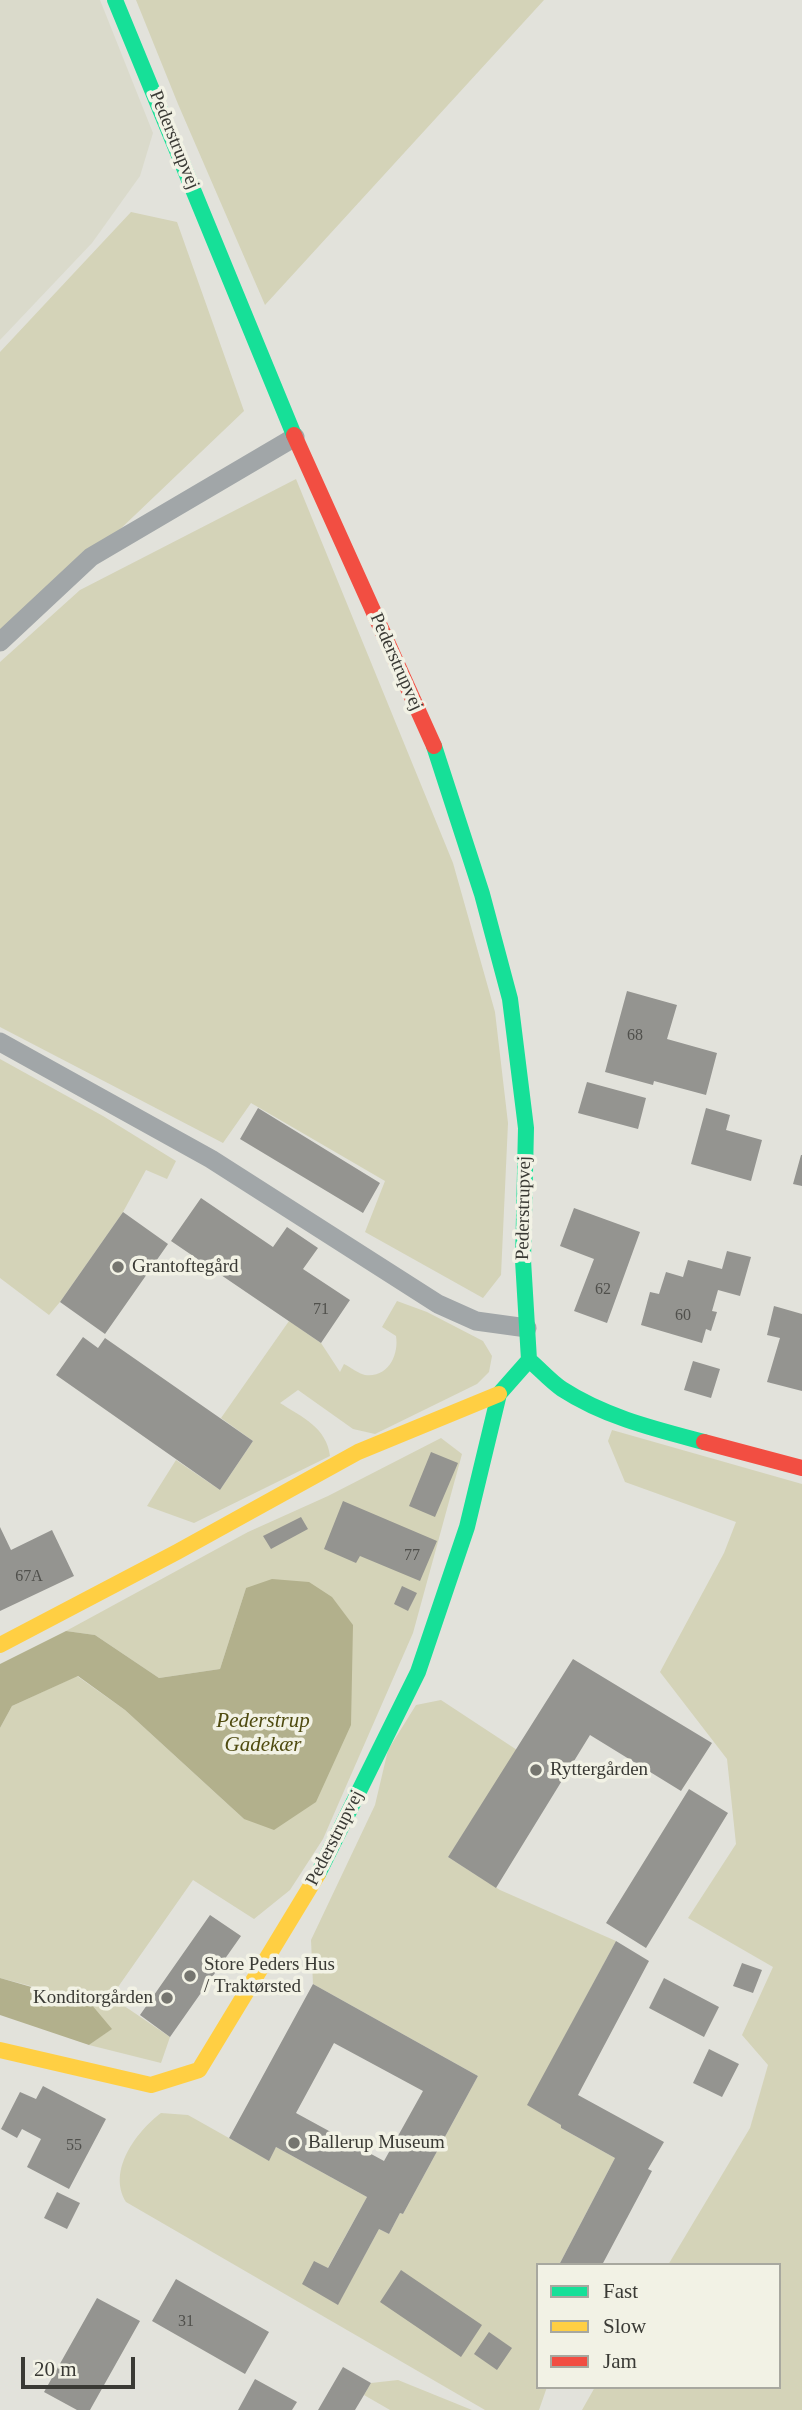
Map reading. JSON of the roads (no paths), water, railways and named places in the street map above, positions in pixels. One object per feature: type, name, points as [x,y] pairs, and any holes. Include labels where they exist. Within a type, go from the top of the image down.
[{"type":"street","name":"Pederstrupvej","points":[[0,1645],[177,1552],[358,1452],[499,1394],[529,1360],[523,1260],[526,1128],[510,999],[482,894],[437,754],[295,437],[115,0]]},
{"type":"street","points":[[529,1360],[560,1388],[604,1412],[636,1424],[802,1468]]},
{"type":"street","name":"Pederstrupvej","points":[[0,2050],[152,2085],[199,2070],[314,1882],[418,1672],[467,1527],[499,1394]]},
{"type":"lane","points":[[0,642],[91,557],[295,437]]},
{"type":"lane","points":[[0,1042],[211,1159],[438,1304],[476,1321],[527,1328]]},
{"type":"water","name":"Pederstrup Gadekær","points":[[272,1579],[309,1582],[332,1597],[353,1625],[351,1725],[316,1802],[274,1830],[244,1819],[125,1710],[78,1676],[12,1706],[0,1728],[0,1664],[66,1631],[95,1635],[159,1678],[220,1669],[246,1588]]},
{"type":"water","points":[[0,1978],[91,2004],[112,2029],[89,2045],[0,2015]]},
{"type":"place","name":"Grantoftegård","points":[[118,1267]]},
{"type":"place","name":"Ryttergården","points":[[536,1770]]},
{"type":"place","name":"Store Peders Hus / Traktørsted","points":[[190,1976]]},
{"type":"place","name":"Konditorgården","points":[[167,1998]]},
{"type":"place","name":"Ballerup Museum","points":[[294,2143]]}]
